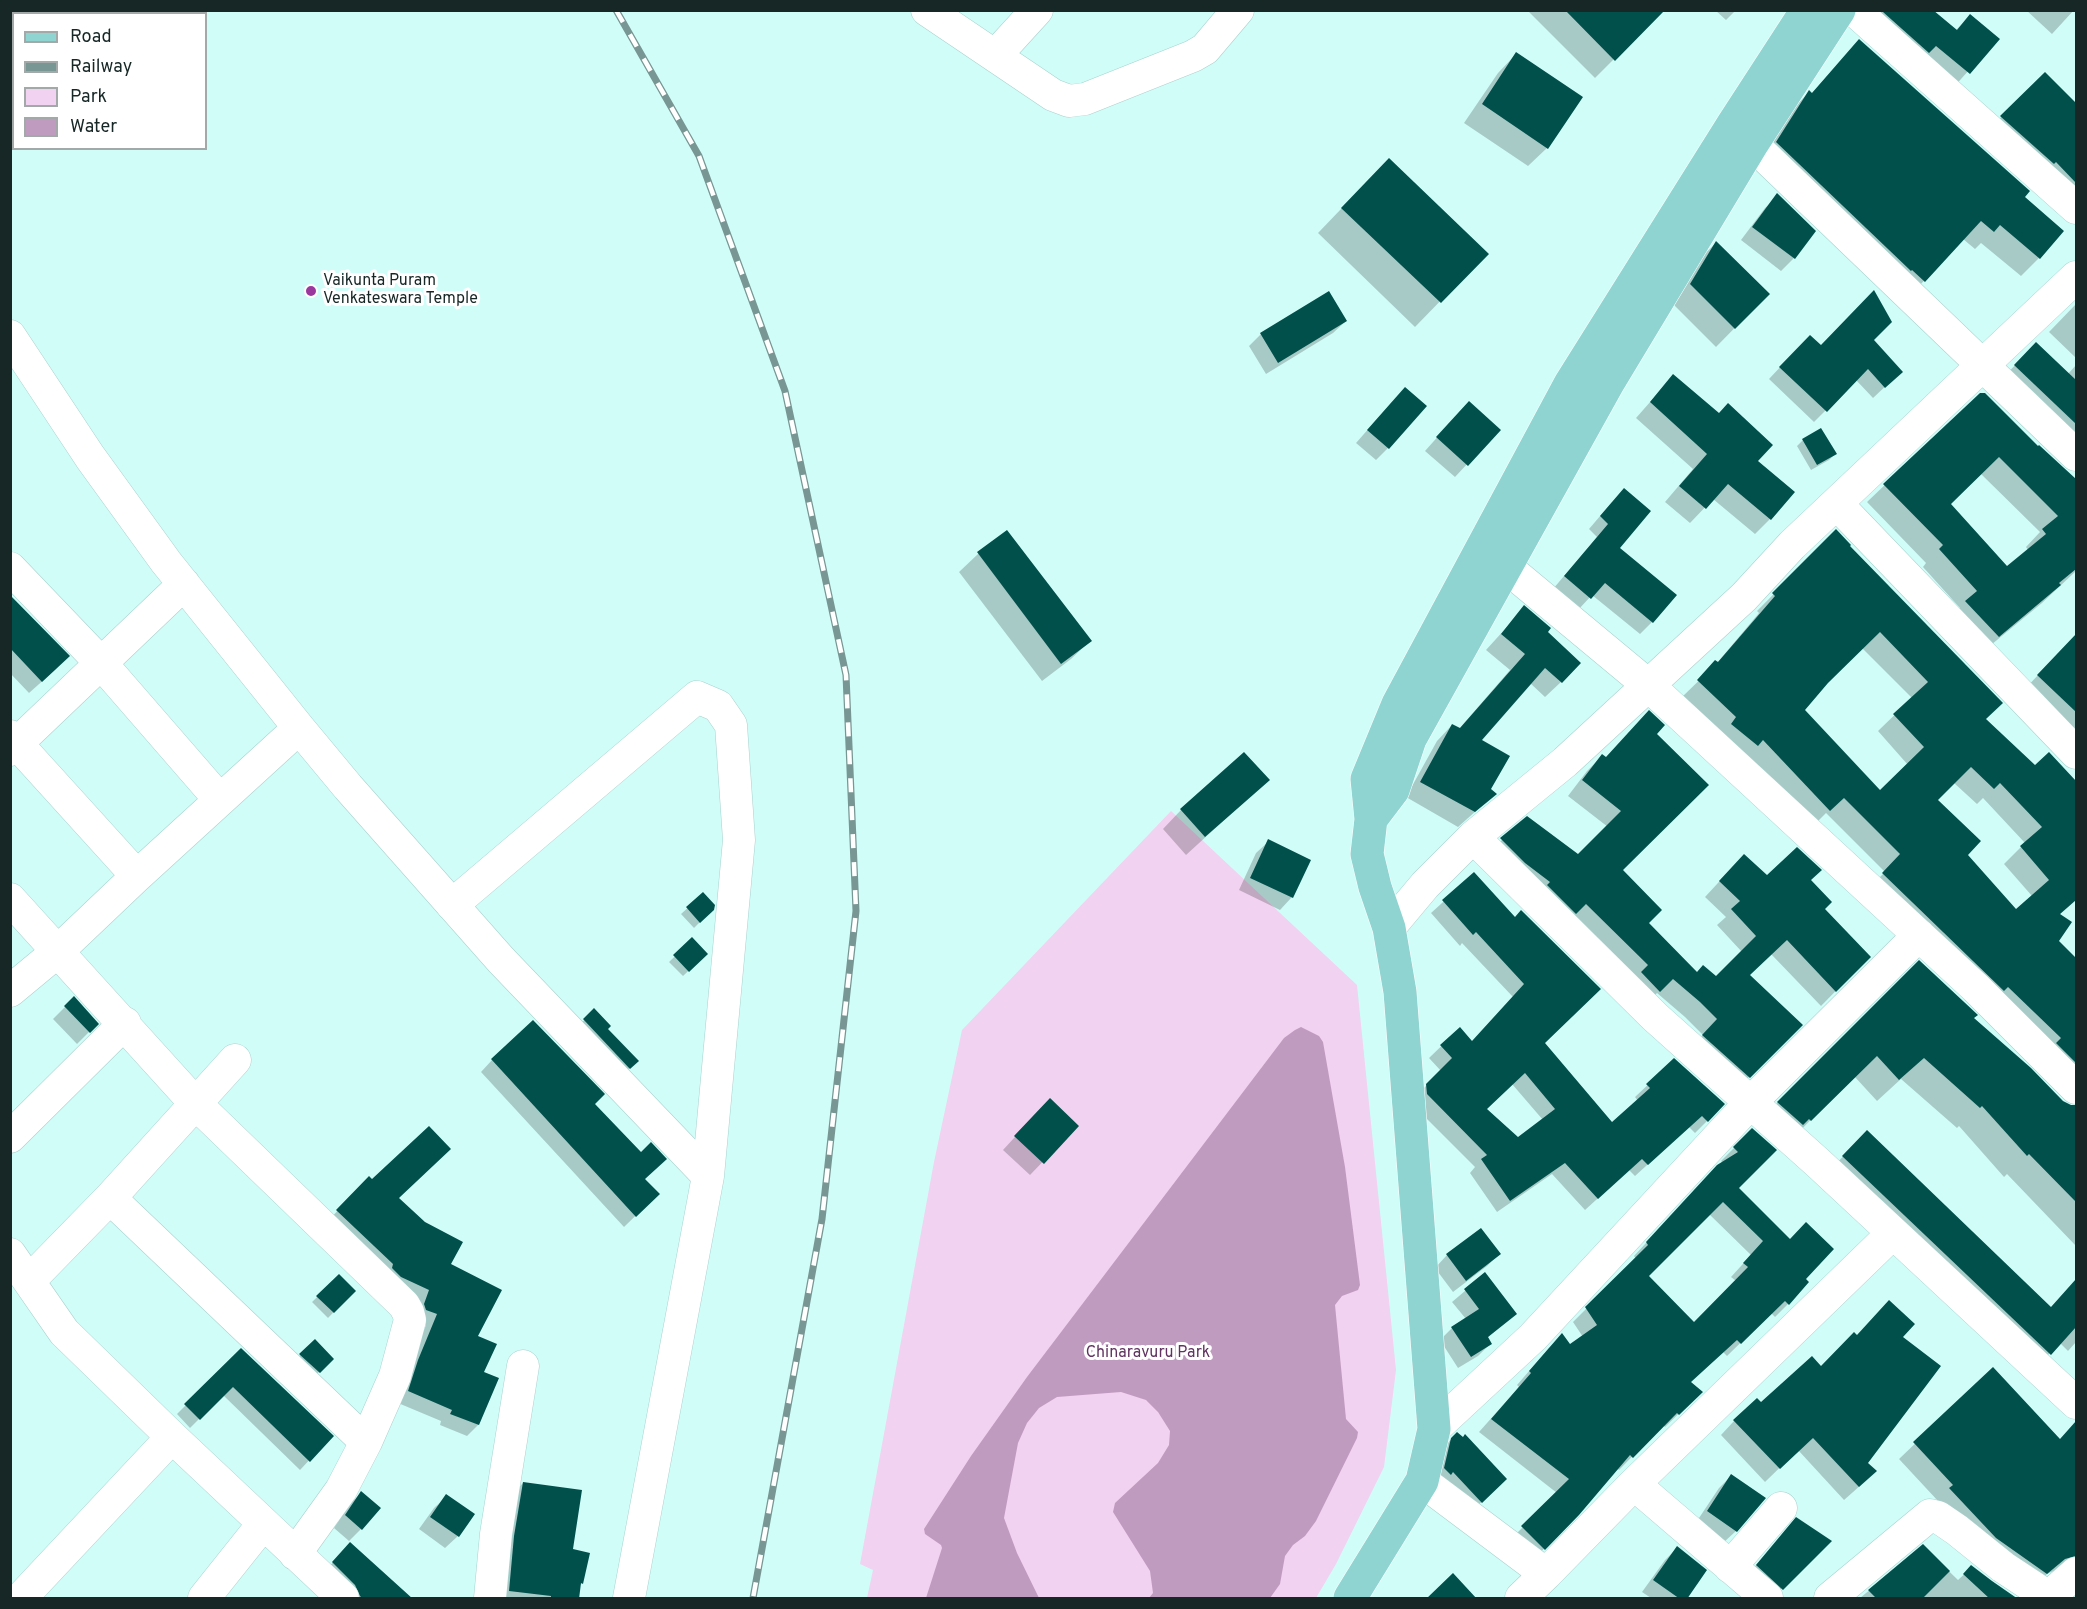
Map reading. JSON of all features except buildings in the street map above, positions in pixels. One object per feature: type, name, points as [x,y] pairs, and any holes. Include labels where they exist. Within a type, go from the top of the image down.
[{"type":"main road","points":[[1350,1599],[1422,1481],[1434,1430],[1400,992],[1389,928],[1367,854],[1371,819],[1367,779],[1398,704],[1559,404],[1647,260],[1807,10]]},
{"type":"main road","points":[[1371,819],[1393,790],[1410,739],[1608,383],[1752,144],[1839,10]]},
{"type":"street","points":[[927,10],[1053,95],[1069,101],[1085,99],[1193,56],[1205,49],[1238,10]]},
{"type":"street","points":[[995,56],[1037,10]]},
{"type":"street","points":[[1854,10],[2076,208]]},
{"type":"street","points":[[1752,144],[2076,455]]},
{"type":"street","points":[[1389,928],[1425,885],[1473,837],[1564,762],[1744,597],[1792,545],[2076,277]]},
{"type":"street","points":[[10,336],[90,457],[166,562],[348,787],[501,960],[708,1176]]},
{"type":"street","points":[[1837,504],[2076,753]]},
{"type":"street","points":[[1506,567],[1648,685],[1976,988],[2076,1088]]},
{"type":"street","points":[[10,568],[101,663],[220,800]]},
{"type":"street","points":[[137,876],[13,744],[184,584]]},
{"type":"street","points":[[452,905],[697,697],[718,706],[731,725],[739,840],[708,1176],[629,1599]]},
{"type":"street","points":[[10,991],[57,952],[299,728]]},
{"type":"street","points":[[1473,837],[1655,1017],[1751,1102],[2076,1403]]},
{"type":"street","points":[[10,899],[125,1023],[195,1103],[404,1305],[408,1312],[410,1320],[395,1376],[366,1442],[342,1490],[295,1554]]},
{"type":"street","points":[[1434,1430],[1533,1337],[1751,1102],[1919,935]]},
{"type":"street","points":[[10,1137],[125,1023]]},
{"type":"street","points":[[30,1281],[110,1198],[236,1060]]},
{"type":"street","points":[[110,1198],[366,1442]]},
{"type":"street","points":[[1521,1599],[1634,1484],[1893,1233]]},
{"type":"street","points":[[10,1254],[64,1332],[295,1554],[329,1594]]},
{"type":"street","points":[[490,1599],[496,1534],[523,1366]]},
{"type":"street","points":[[21,1599],[172,1437]]},
{"type":"street","points":[[1422,1481],[1546,1574]]},
{"type":"street","points":[[1634,1484],[1767,1599]]},
{"type":"street","points":[[1730,1567],[1781,1508]]},
{"type":"street","points":[[1830,1599],[1930,1515],[1938,1517],[2003,1567],[2052,1597]]},
{"type":"street","points":[[204,1599],[263,1524]]},
{"type":"street","points":[[2015,1558],[2052,1597]]},
{"type":"street","points":[[2052,1597],[2076,1573]]},
{"type":"green space","name":"Chinaravuru Park","points":[[1171,811],[1357,985],[1396,1370],[1384,1467],[1336,1564],[1316,1598],[867,1598],[873,1570],[860,1564],[934,1162],[962,1030]]},
{"type":"water","points":[[1301,1027],[1319,1036],[1323,1042],[1345,1167],[1360,1285],[1358,1290],[1342,1296],[1335,1305],[1346,1419],[1358,1432],[1316,1521],[1285,1556],[1280,1584],[1270,1598],[1149,1598],[1153,1593],[1150,1571],[1113,1512],[1115,1503],[1158,1463],[1169,1445],[1170,1431],[1158,1412],[1146,1400],[1121,1392],[1057,1397],[1039,1408],[1027,1423],[1018,1443],[1004,1518],[1017,1553],[1039,1598],[926,1598],[942,1548],[925,1534],[924,1529],[971,1456],[1027,1377],[1284,1038]]},
{"type":"railway","points":[[616,10],[699,156],[785,391],[846,675],[856,911],[822,1219],[753,1598]]},
{"type":"place","name":"Vaikunta Puram Venkateswara Temple","points":[[311,291]]}]
